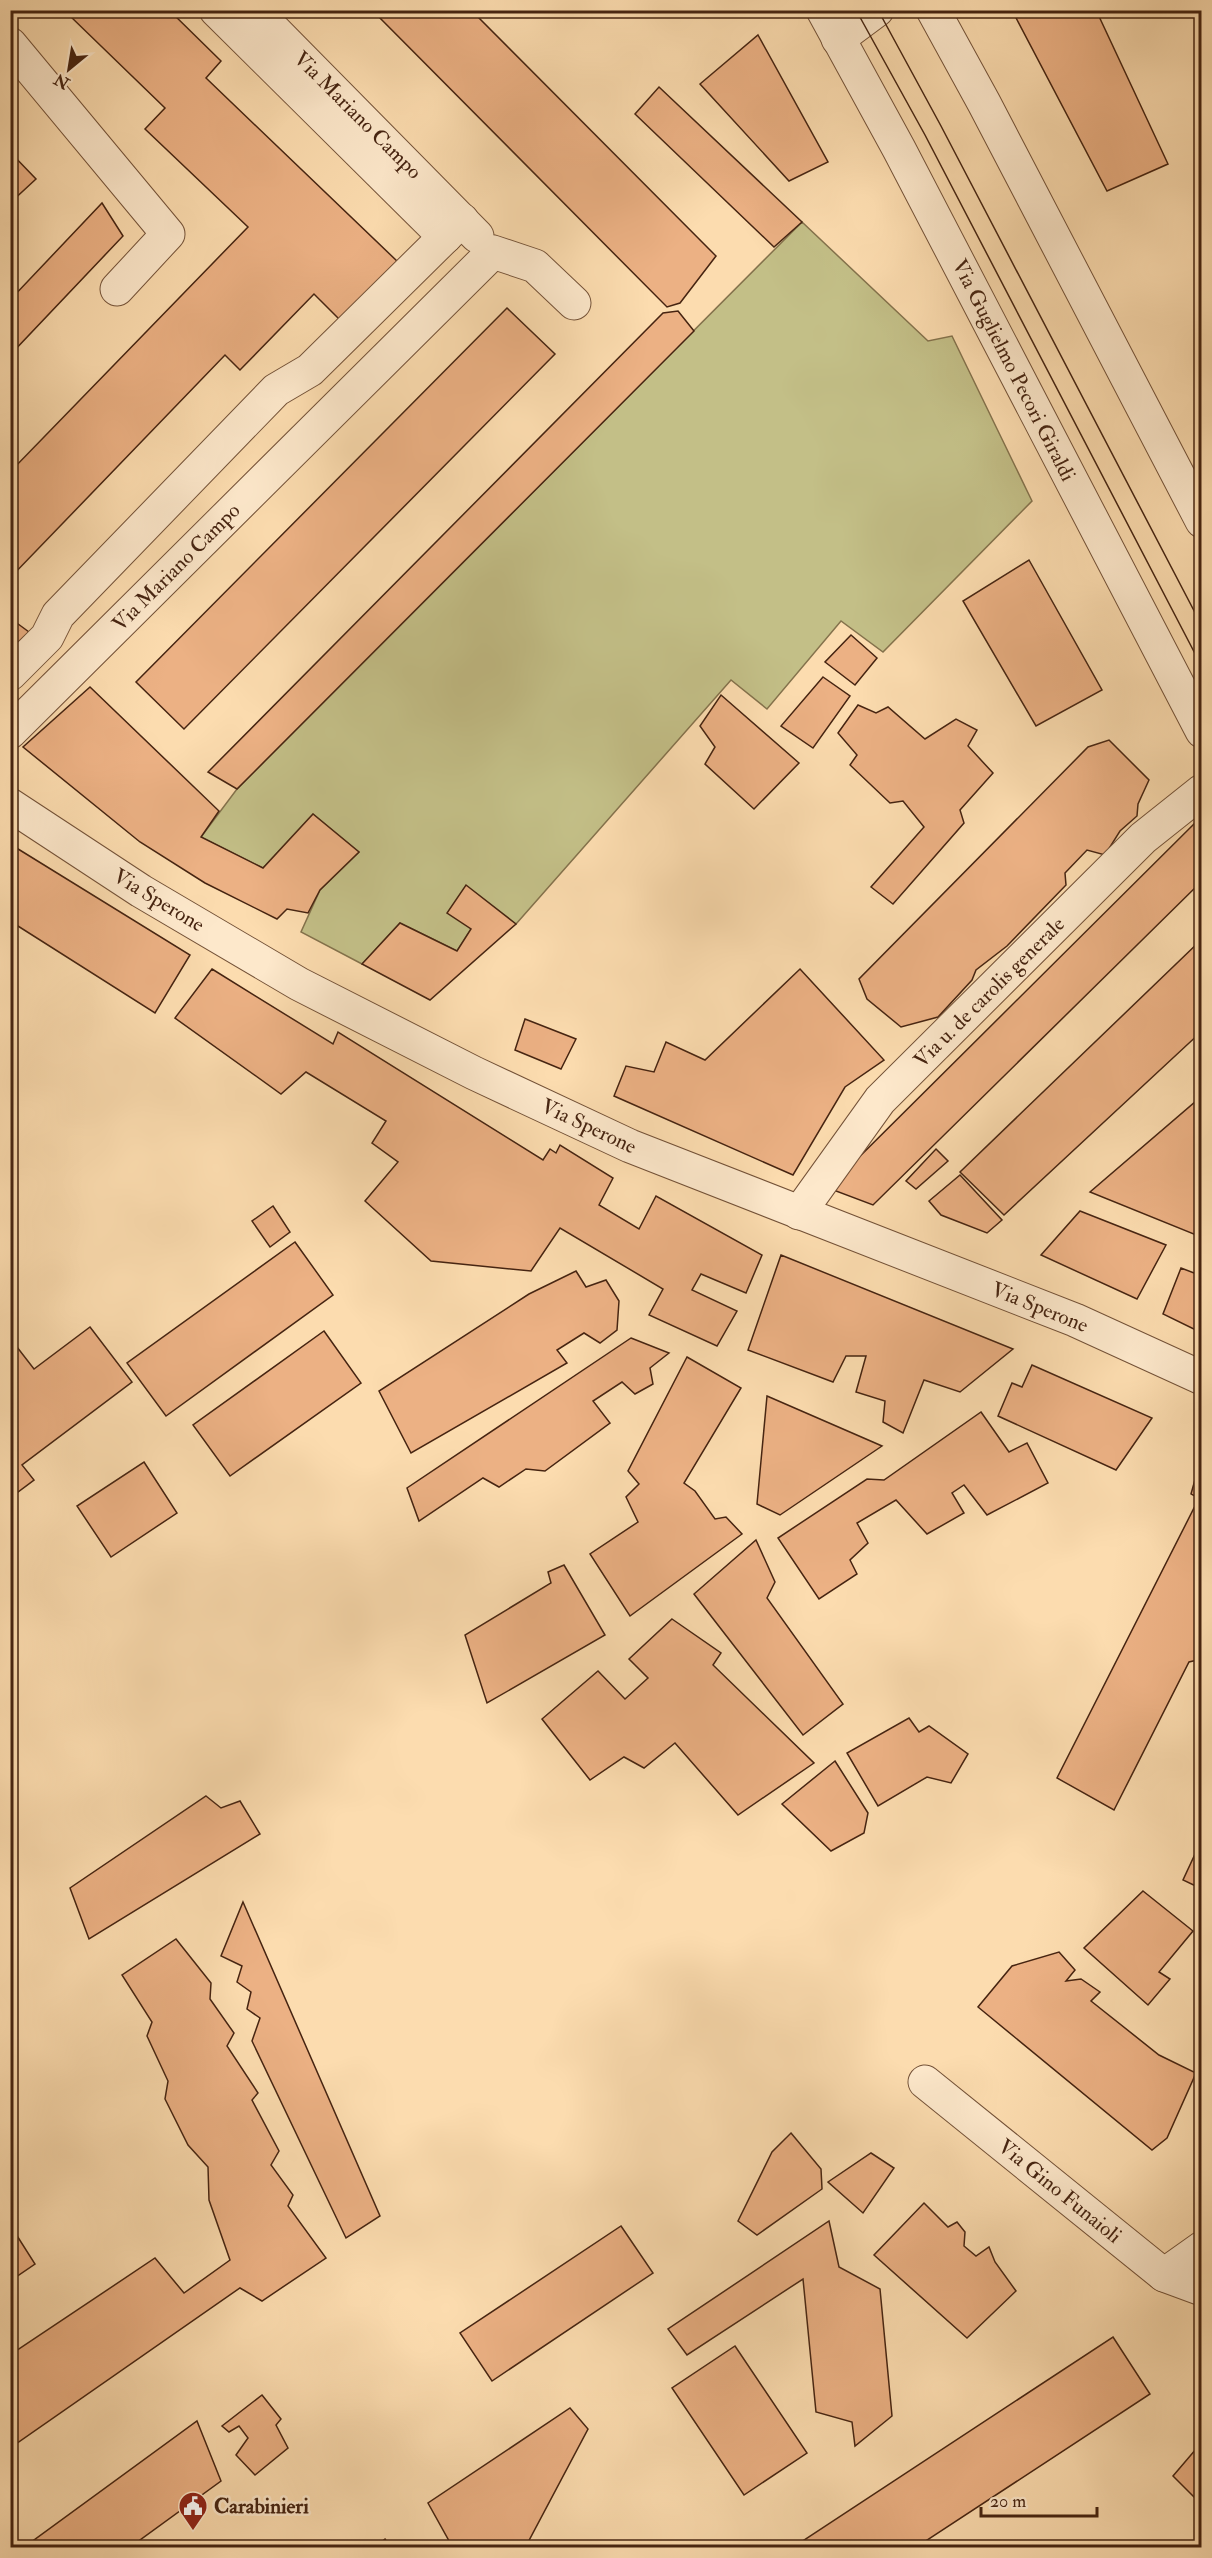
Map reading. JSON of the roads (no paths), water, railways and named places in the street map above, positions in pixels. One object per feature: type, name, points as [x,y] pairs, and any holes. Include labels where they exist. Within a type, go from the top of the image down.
[{"type":"street","name":"Via Mariano Campo","points":[[216,10],[454,229],[493,252],[535,266],[574,303]]},
{"type":"street","name":"Via Mariano Campo","points":[[254,10],[454,229]]},
{"type":"street","name":"Via Guglielmo Pecori Giraldi","points":[[822,10],[904,159],[1202,731]]},
{"type":"street","points":[[838,39],[877,10]]},
{"type":"street","points":[[933,10],[1202,521]]},
{"type":"street","points":[[10,44],[168,234],[117,289]]},
{"type":"street","points":[[10,674],[47,637],[58,615],[276,390],[310,370],[454,229]]},
{"type":"street","name":"Via Mariano Campo","points":[[10,732],[493,252]]},
{"type":"street","points":[[310,370],[341,402]]},
{"type":"street","name":"Via u. de carolis generale","points":[[799,1214],[880,1100],[1143,838],[1202,790]]},
{"type":"street","name":"Via Sperone","points":[[10,805],[141,891],[299,984],[474,1073],[620,1141],[799,1214],[1075,1320],[1202,1378]]},
{"type":"street","name":"Via Gino Funaioli","points":[[925,2082],[1164,2275],[1202,2289]]},
{"type":"street","points":[[1164,2275],[1202,2248]]},
{"type":"tram line","points":[[856,10],[925,135],[1202,667]]},
{"type":"tram line","points":[[878,10],[1202,626]]},
{"type":"place","name":"Carabinieri","points":[[193,2532]]}]
